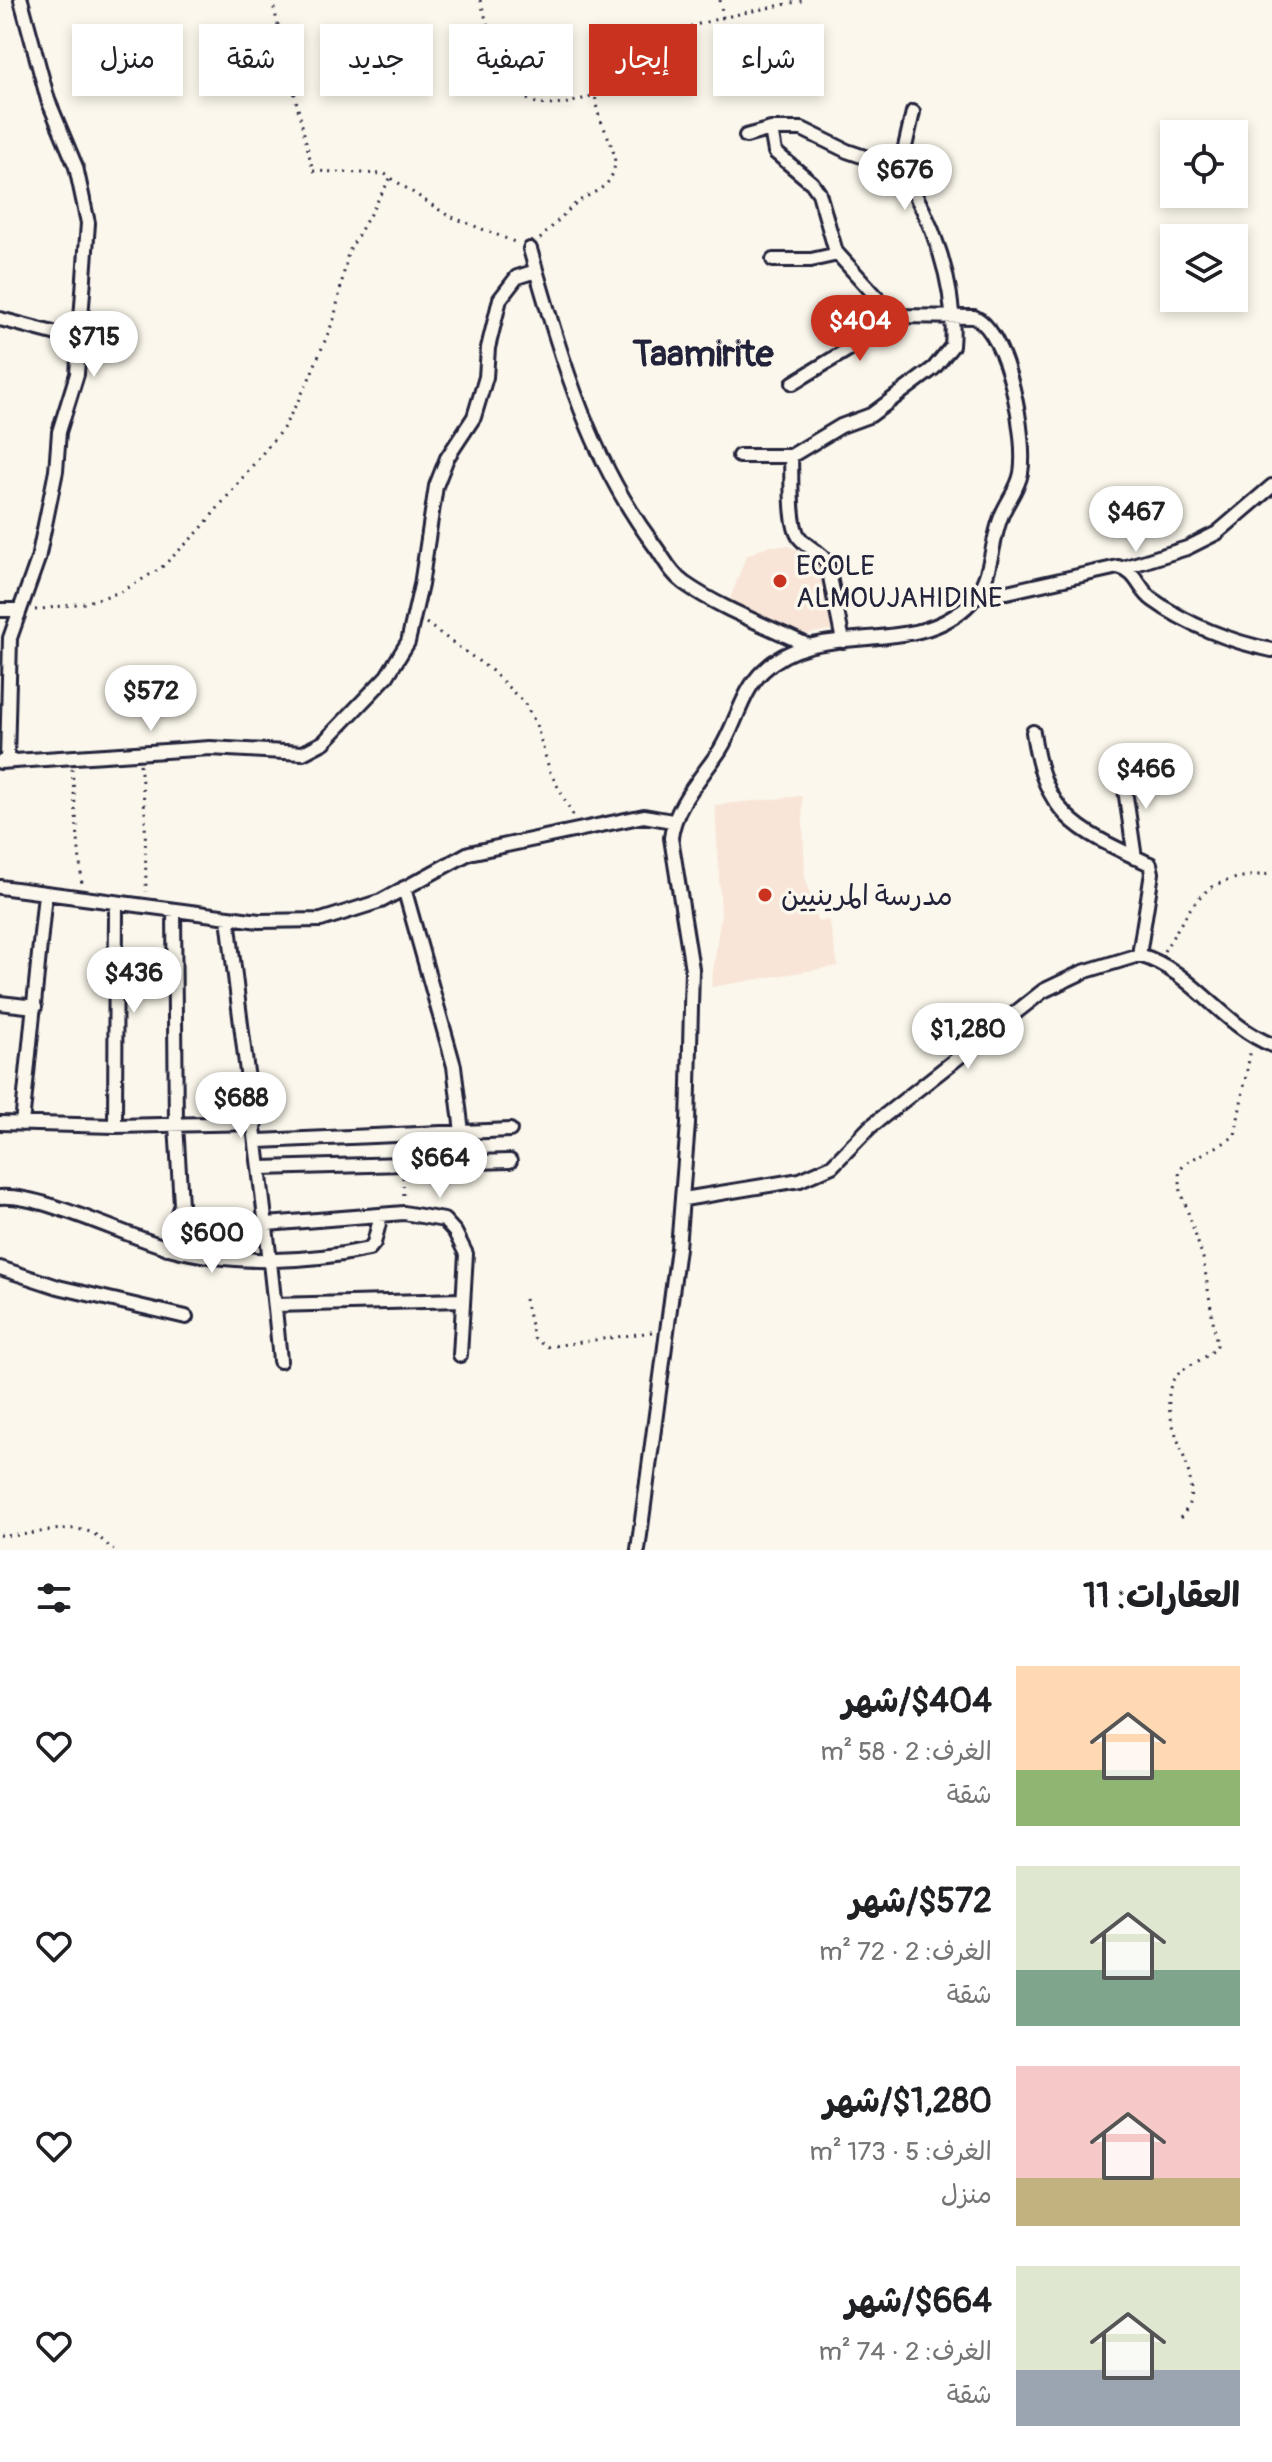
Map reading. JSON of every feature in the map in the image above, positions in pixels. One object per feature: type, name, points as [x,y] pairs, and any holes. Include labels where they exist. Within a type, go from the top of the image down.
[{"type":"street","points":[[21,0],[48,100],[84,195],[88,238],[77,374],[61,422],[56,471],[38,559],[18,610],[7,673],[4,762],[225,748],[303,753],[315,749],[364,702],[397,664],[408,642],[416,614],[436,486],[447,458],[474,417],[486,377],[488,348],[500,299],[517,277],[536,271]]},
{"type":"street","points":[[900,169],[913,112]]},
{"type":"street","points":[[771,129],[775,152],[798,168],[819,193],[832,244],[838,254],[894,316]]},
{"type":"street","points":[[739,456],[791,456],[841,426],[871,415],[934,368],[952,346],[947,277],[923,208],[900,169],[847,151],[802,129],[771,129],[746,136]]},
{"type":"street","points":[[530,249],[579,407],[610,481],[668,567],[692,587],[809,646]]},
{"type":"street","points":[[773,260],[811,260],[838,254]]},
{"type":"street","points":[[638,1550],[684,1199],[692,969],[671,838],[672,821],[722,746],[754,680],[772,663],[809,646],[889,638],[924,630],[960,612],[977,593],[987,575],[1000,519],[1011,501],[1021,467],[1013,380],[1005,358],[981,320],[894,316],[880,330],[793,383]]},
{"type":"street","points":[[0,319],[80,340]]},
{"type":"street","points":[[791,456],[794,526],[801,541],[817,550],[827,562],[843,641]]},
{"type":"street","points":[[977,593],[1007,592],[1110,568],[1123,568],[1187,548],[1217,533],[1272,486]]},
{"type":"street","points":[[1123,568],[1137,578],[1151,598],[1185,620],[1272,650]]},
{"type":"street","points":[[0,610],[18,610]]},
{"type":"street","points":[[1033,732],[1042,782],[1052,801],[1076,824],[1150,864],[1152,873],[1139,955]]},
{"type":"street","points":[[1122,769],[1135,858]]},
{"type":"street","points":[[0,887],[228,917],[321,920],[356,912],[469,853],[580,832],[644,816],[672,821]]},
{"type":"street","points":[[404,888],[454,1066],[462,1132]]},
{"type":"street","points":[[22,1124],[45,894]]},
{"type":"street","points":[[115,1126],[116,903]]},
{"type":"street","points":[[167,1248],[181,1204],[176,1125],[174,911]]},
{"type":"street","points":[[228,917],[248,1088],[259,1141],[280,1361]]},
{"type":"street","points":[[684,1199],[800,1180],[832,1166],[870,1127],[1043,991],[1083,972],[1139,955],[1158,960],[1253,1037],[1272,1045]]},
{"type":"street","points":[[0,1003],[35,1007]]},
{"type":"street","points":[[0,1123],[115,1126],[256,1123]]},
{"type":"street","points":[[259,1141],[510,1130]]},
{"type":"street","points":[[262,1168],[510,1161]]},
{"type":"street","points":[[0,1197],[37,1204],[167,1248],[234,1260],[369,1249],[374,1243],[381,1215]]},
{"type":"street","points":[[267,1224],[404,1213],[439,1218],[455,1232],[466,1254],[460,1355]]},
{"type":"street","points":[[0,1268],[58,1287],[186,1317]]},
{"type":"street","points":[[275,1305],[462,1300]]},
{"type":"path","points":[[272,0],[301,111],[310,168],[318,172],[375,173],[391,177],[447,215],[530,249],[577,202],[603,187],[612,175],[613,150],[598,115],[596,96]]},
{"type":"path","points":[[480,0],[501,66],[510,86],[525,101],[553,106],[589,96]]},
{"type":"path","points":[[720,0],[723,18]]},
{"type":"path","points":[[697,26],[805,0]]},
{"type":"path","points":[[18,610],[56,609],[121,592],[161,568],[199,531],[284,427],[302,395],[334,319],[348,253],[391,177]]},
{"type":"path","points":[[416,614],[492,671],[525,704],[536,724],[550,772],[580,832]]},
{"type":"path","points":[[138,752],[145,810],[147,907]]},
{"type":"path","points":[[71,758],[83,899]]},
{"type":"path","points":[[1158,960],[1201,892],[1234,878],[1272,874]]},
{"type":"path","points":[[1180,1518],[1191,1504],[1190,1486],[1171,1410],[1171,1386],[1176,1377],[1211,1353],[1217,1345],[1203,1258],[1181,1191],[1179,1172],[1186,1162],[1215,1150],[1235,1135],[1253,1037]]},
{"type":"path","points":[[403,1164],[404,1213]]},
{"type":"path","points":[[525,1299],[534,1338],[546,1347],[668,1330]]},
{"type":"path","points":[[0,1535],[14,1537],[80,1530],[96,1535],[114,1550]]},
{"type":"shaded area","name":"ECOLE ALMOUJAHIDINE","points":[[768,546],[789,546],[819,562],[834,629],[796,636],[730,599],[746,556]]},
{"type":"shaded area","name":"مدرسة المرينيين","points":[[802,796],[805,877],[818,922],[829,920],[838,966],[711,987],[721,913],[715,805]]},
{"type":"place","name":"ECOLE ALMOUJAHIDINE","points":[[780,581]]},
{"type":"place","name":"مدرسة المرينيين","points":[[765,895]]},
{"type":"district","name":"Taamirite","points":[[703,353]]}]
